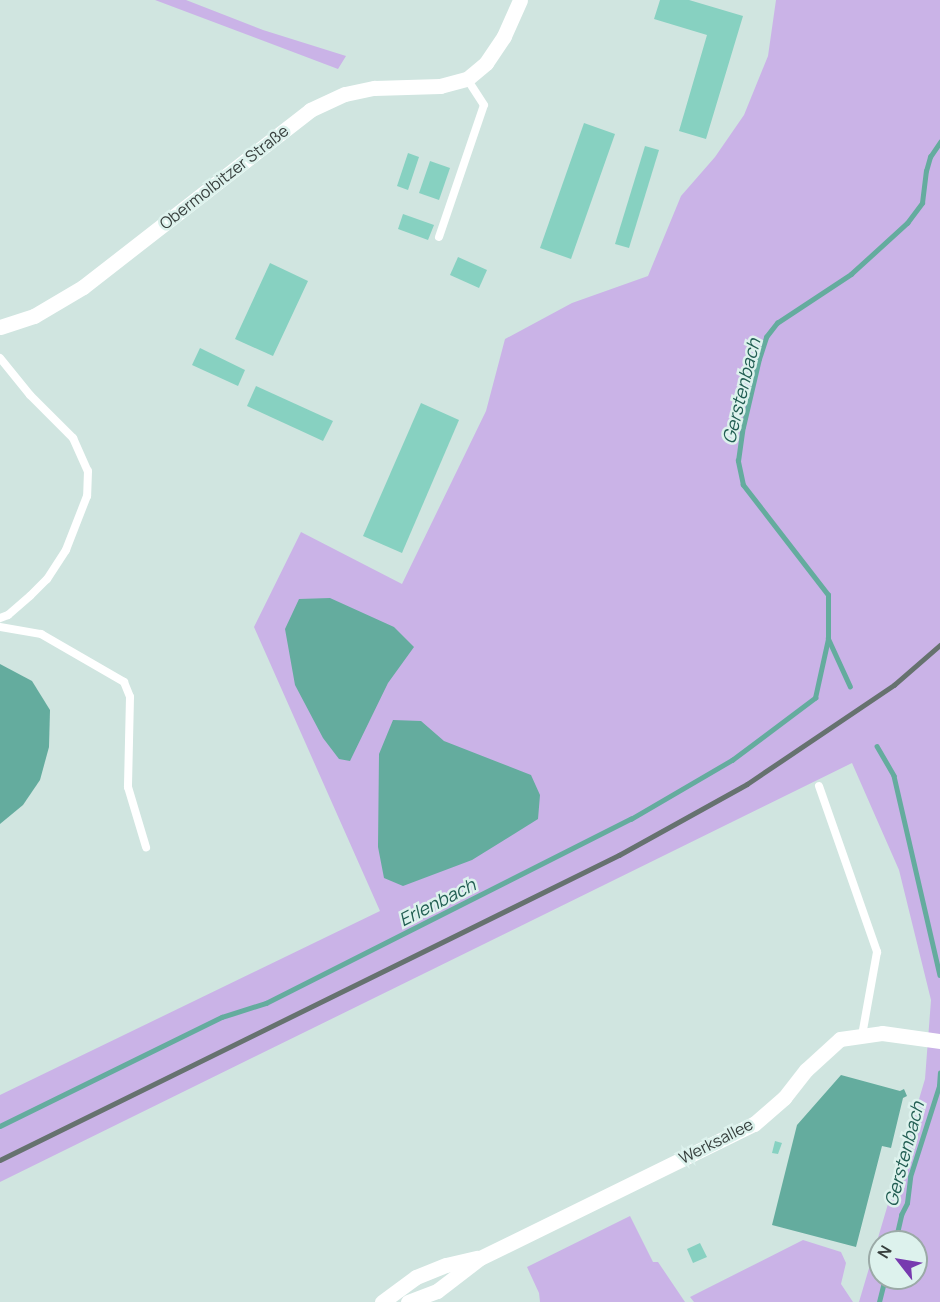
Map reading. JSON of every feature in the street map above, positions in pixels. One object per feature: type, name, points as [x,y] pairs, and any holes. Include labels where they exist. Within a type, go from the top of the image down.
[{"type":"street","name":"Obermolbitzer Straße","points":[[0,327],[34,316],[83,287],[310,110],[345,94],[374,88],[440,86],[467,79],[486,63],[504,36],[520,0]]},
{"type":"street","name":"Werksallee","points":[[408,1302],[437,1291],[480,1258],[754,1124],[784,1098],[828,1049],[840,1039],[882,1033],[940,1041]]},
{"type":"street","name":"Werksallee","points":[[382,1302],[416,1277],[430,1270],[480,1258]]},
{"type":"lane","points":[[439,237],[484,105],[467,79]]},
{"type":"lane","points":[[0,357],[30,395],[73,438],[88,471],[87,496],[78,525],[66,550],[47,579],[8,615],[0,618]]},
{"type":"lane","points":[[0,627],[41,634],[124,682],[130,698],[129,787],[146,847]]},
{"type":"lane","points":[[819,786],[877,952],[862,1035]]},
{"type":"shaded area","points":[[155,0],[186,0],[263,30],[346,56],[338,69]]},
{"type":"shaded area","points":[[776,0],[940,0],[940,1302],[859,1302],[868,1272],[868,1290],[928,1290],[928,1230],[880,1230],[925,1079],[931,1000],[899,870],[852,763],[0,1182],[0,1095],[380,911],[254,627],[301,532],[402,584],[486,411],[505,339],[572,303],[648,276],[681,196],[715,157],[744,115],[768,56]]},
{"type":"shaded area","points":[[330,598],[394,627],[414,647],[388,683],[350,761],[339,759],[323,738],[295,685],[285,629],[299,599]]},
{"type":"shaded area","points":[[0,664],[32,681],[50,710],[49,747],[40,780],[23,805],[0,824]]},
{"type":"shaded area","points":[[393,720],[421,721],[444,741],[531,775],[540,795],[538,819],[472,860],[403,886],[384,878],[378,847],[379,754]]},
{"type":"shaded area","points":[[841,1075],[900,1091],[904,1089],[907,1096],[903,1098],[891,1148],[882,1146],[856,1247],[772,1225],[797,1125]]},
{"type":"shaded area","points":[[630,1216],[653,1262],[658,1262],[685,1302],[540,1302],[539,1293],[527,1267]]},
{"type":"shaded area","points":[[803,1240],[841,1252],[846,1263],[841,1284],[853,1302],[694,1302],[690,1297]]},
{"type":"building","points":[[660,0],[689,0],[743,16],[706,139],[679,131],[707,35],[654,19]]},
{"type":"building","points":[[584,123],[615,134],[571,259],[540,248]]},
{"type":"building","points":[[645,146],[659,150],[629,248],[615,244]]},
{"type":"building","points":[[408,153],[419,157],[408,190],[397,186]]},
{"type":"building","points":[[430,161],[450,168],[439,200],[419,193]]},
{"type":"building","points":[[403,214],[434,225],[428,240],[398,229]]},
{"type":"building","points":[[458,257],[487,270],[479,288],[450,275]]},
{"type":"building","points":[[270,263],[308,281],[273,356],[235,339]]},
{"type":"building","points":[[200,348],[245,370],[238,386],[192,365]]},
{"type":"building","points":[[256,386],[333,421],[323,441],[247,406]]},
{"type":"building","points":[[421,403],[459,420],[402,553],[363,536]]},
{"type":"building","points":[[775,1141],[782,1143],[778,1154],[772,1153]]},
{"type":"building","points":[[700,1243],[707,1257],[693,1263],[687,1249]]},
{"type":"waterway","name":"Gerstenbach","points":[[850,687],[828,639],[828,595],[743,485],[738,461],[743,427],[766,337],[777,323],[851,274],[907,223],[922,203],[930,157],[940,142]]},
{"type":"waterway","name":"Erlenbach","points":[[0,1126],[222,1017],[266,1003],[631,819],[732,760],[815,698],[828,639]]},
{"type":"waterway","name":"Gerstenbach","points":[[877,746],[894,776],[940,975]]},
{"type":"waterway","name":"Gerstenbach","points":[[898,1230],[907,1203],[910,1177],[939,1086],[940,1073]]},
{"type":"waterway","name":"Gerstenbach","points":[[879,1302],[882,1290]]},
{"type":"railway","points":[[0,1160],[619,855],[747,784],[894,685],[940,645]]}]
